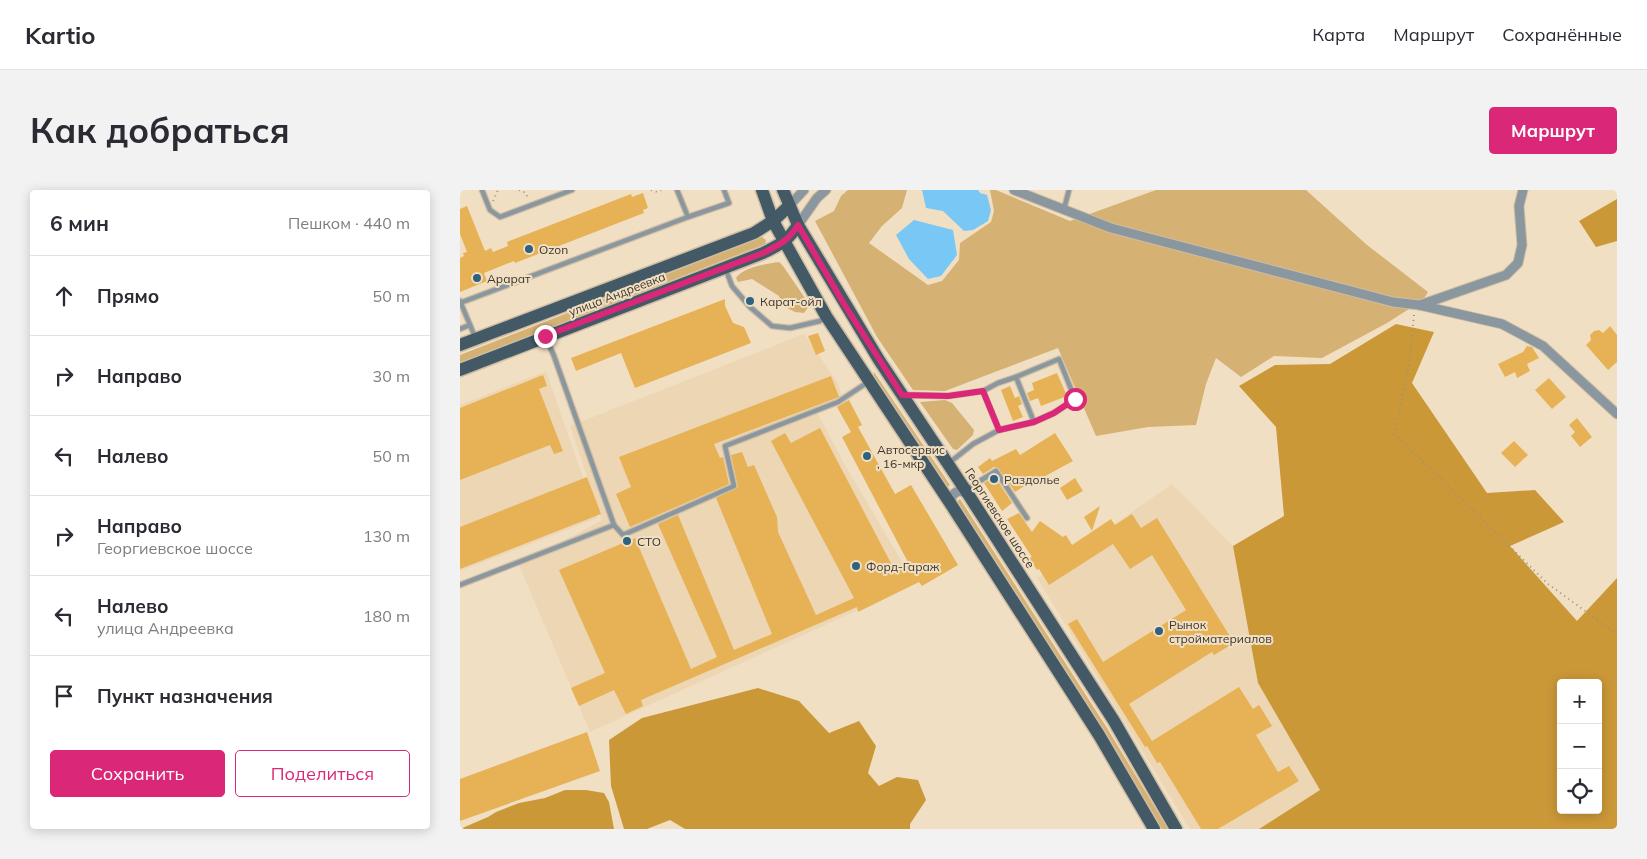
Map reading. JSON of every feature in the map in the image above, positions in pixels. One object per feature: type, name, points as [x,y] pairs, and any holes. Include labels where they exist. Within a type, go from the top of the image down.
[{"type":"main road","points":[[762,190],[773,221],[826,316],[952,506],[1098,734],[1154,829]]},
{"type":"main road","name":"Георгиевское шоссе","points":[[783,190],[798,225],[858,328],[967,492],[1114,721],[1176,829]]},
{"type":"main road","name":"улица Андреевка","points":[[460,345],[754,233],[773,221],[789,206]]},
{"type":"main road","points":[[784,242],[798,225]]},
{"type":"main road","name":"улица Андреевка","points":[[460,370],[763,253],[784,242]]},
{"type":"street","points":[[789,206],[804,190]]},
{"type":"street","points":[[798,225],[817,198],[826,190]]},
{"type":"street","points":[[1014,190],[1111,228],[1393,302],[1417,305],[1502,324],[1543,346],[1617,414]]},
{"type":"street","points":[[1417,305],[1506,275],[1518,263],[1522,245],[1519,206],[1523,190]]},
{"type":"street","points":[[952,506],[951,498],[956,492],[967,492]]},
{"type":"lane","points":[[482,190],[490,210],[500,216],[572,190]]},
{"type":"lane","points":[[677,190],[688,217]]},
{"type":"lane","points":[[476,338],[460,302],[729,203],[724,190]]},
{"type":"lane","points":[[1064,209],[1069,190]]},
{"type":"lane","points":[[725,268],[732,286],[750,307],[772,326],[790,328],[820,321],[826,316]]},
{"type":"lane","points":[[460,329],[470,325]]},
{"type":"lane","points":[[545,336],[554,356],[614,525],[624,535],[734,486],[725,446],[838,402],[869,382]]},
{"type":"lane","points":[[902,395],[948,396],[983,391],[998,383],[1016,378],[1059,359],[1075,399],[1054,413],[1034,422],[999,430],[974,444],[948,464]]},
{"type":"lane","points":[[1016,378],[1034,422]]},
{"type":"lane","points":[[983,391],[999,430]]},
{"type":"lane","points":[[967,492],[996,471],[1027,518]]},
{"type":"lane","points":[[460,585],[614,525]]},
{"type":"path","points":[[519,190],[526,194],[531,206]]},
{"type":"path","points":[[651,190],[657,192],[661,190]]},
{"type":"path","points":[[1417,305],[1409,364],[1395,434],[1548,584],[1617,634]]},
{"type":"shaded area","points":[[848,190],[907,190],[902,208],[882,226],[869,243],[928,285],[942,281],[959,260],[960,243],[991,222],[994,211],[990,190],[996,190],[1070,221],[1156,190],[1306,190],[1367,245],[1428,292],[1423,300],[1387,323],[1322,358],[1274,356],[1241,377],[1216,358],[1206,384],[1196,425],[1148,427],[1096,436],[1058,348],[945,391],[913,390],[877,337],[815,221],[834,211],[841,196]]},
{"type":"shaded area","points":[[1617,199],[1617,241],[1596,247],[1579,221]]},
{"type":"shaded area","points":[[762,237],[766,240],[765,244],[460,363],[460,355]]},
{"type":"shaded area","points":[[779,262],[809,304],[804,313],[795,312],[781,305],[779,296],[752,279],[738,282],[736,278],[744,271]]},
{"type":"shaded area","points":[[1396,324],[1434,332],[1412,383],[1487,493],[1535,490],[1564,522],[1510,546],[1577,621],[1617,578],[1617,829],[1259,829],[1320,790],[1258,683],[1233,546],[1284,516],[1276,427],[1239,386],[1275,365],[1330,364]]},
{"type":"shaded area","points":[[804,334],[838,383],[842,397],[817,412],[845,465],[915,584],[590,732],[519,565],[602,520],[570,426]]},
{"type":"shaded area","points":[[546,371],[597,518],[460,571],[460,405]]},
{"type":"shaded area","points":[[874,372],[950,485],[946,488],[874,380]]},
{"type":"shaded area","points":[[945,400],[952,403],[974,430],[973,435],[957,450],[953,449],[920,402]]},
{"type":"shaded area","name":"Рынок стройматериалов","points":[[1172,484],[1233,546],[1258,683],[1320,790],[1259,829],[1190,829],[1037,578]]},
{"type":"shaded area","points":[[960,499],[1107,728],[1168,829],[1162,829],[1104,731],[956,502]]},
{"type":"shaded area","points":[[758,688],[799,701],[829,733],[859,721],[876,746],[868,773],[879,786],[897,777],[918,780],[926,800],[910,824],[910,829],[685,829],[670,820],[647,829],[624,829],[611,786],[609,740],[642,718]]},
{"type":"shaded area","points":[[565,790],[586,790],[604,793],[609,802],[614,829],[460,829],[519,803],[545,798]]},
{"type":"water","points":[[922,190],[978,190],[980,193],[987,195],[991,210],[988,221],[973,230],[964,231],[943,211],[926,208]]},
{"type":"water","points":[[914,220],[953,230],[957,255],[941,276],[928,279],[909,259],[896,235]]},
{"type":"building","points":[[643,193],[648,208],[643,210],[644,213],[515,263],[514,261],[484,273],[487,281],[460,292],[460,258],[464,256],[463,253],[467,252],[460,234],[460,209],[467,206],[485,251],[491,248],[493,252],[508,246],[507,242],[631,194],[632,197]]},
{"type":"building","points":[[725,299],[725,306],[733,323],[744,327],[751,343],[635,388],[621,353],[576,371],[571,358]]},
{"type":"building","points":[[1610,326],[1617,335],[1617,362],[1608,370],[1586,345],[1591,340],[1590,335],[1594,331],[1599,330],[1603,333]]},
{"type":"building","points":[[818,333],[825,351],[816,355],[808,336]]},
{"type":"building","points":[[1527,346],[1532,347],[1539,358],[1527,364],[1530,371],[1517,378],[1515,372],[1505,377],[1498,364],[1523,352]]},
{"type":"building","points":[[1057,373],[1067,396],[1041,406],[1038,398],[1030,401],[1027,393],[1034,390],[1032,383]]},
{"type":"building","points":[[543,375],[547,386],[539,389],[563,451],[554,454],[550,445],[460,480],[460,408]]},
{"type":"building","points":[[831,376],[839,397],[714,444],[720,458],[723,457],[729,484],[630,527],[616,494],[631,487],[619,457]]},
{"type":"building","points":[[1549,378],[1566,397],[1552,409],[1535,390]]},
{"type":"building","points":[[1010,386],[1015,398],[1019,396],[1022,404],[1018,406],[1023,417],[1013,421],[1001,390]]},
{"type":"building","points":[[849,400],[862,425],[858,427],[895,494],[911,485],[958,565],[922,586],[919,582],[858,612],[857,607],[641,700],[643,706],[626,714],[614,690],[579,706],[571,688],[605,673],[559,570],[635,538],[691,669],[717,657],[658,524],[678,515],[734,650],[772,634],[716,498],[738,487],[731,455],[742,452],[748,467],[754,465],[777,517],[778,532],[816,615],[854,598],[771,441],[785,433],[791,443],[820,428],[895,571],[909,564],[842,437],[851,432],[837,407]]},
{"type":"building","points":[[1577,418],[1592,437],[1580,447],[1571,436],[1575,432],[1569,425]]},
{"type":"building","points":[[1055,433],[1073,461],[1038,480],[1037,478],[1015,492],[998,468],[994,467],[983,474],[978,467],[990,458],[992,461],[1016,449],[1020,455]]},
{"type":"building","points":[[1514,441],[1528,455],[1515,467],[1501,453]]},
{"type":"building","points":[[587,477],[601,514],[460,569],[460,527]]},
{"type":"building","points":[[995,477],[1012,503],[1002,511],[984,483]]},
{"type":"building","points":[[1075,478],[1083,491],[1067,500],[1060,488]]},
{"type":"building","points":[[1100,506],[1092,531],[1084,517]]},
{"type":"building","points":[[1019,513],[1032,532],[1040,521],[1063,537],[1066,535],[1072,545],[1111,519],[1115,525],[1132,514],[1141,528],[1157,518],[1234,643],[1214,655],[1212,652],[1129,704],[1152,741],[1239,687],[1253,709],[1259,705],[1272,726],[1256,735],[1278,772],[1289,766],[1299,781],[1218,829],[1201,829],[1160,762],[1157,763],[1147,746],[1145,747],[1068,624],[1077,619],[1103,662],[1186,610],[1152,555],[1130,569],[1113,544],[1049,585],[1029,558],[1032,557],[1007,519]]},
{"type":"building","points":[[587,732],[600,771],[460,821],[460,779]]},
{"type":"place","name":"Ozon","points":[[529,249]]},
{"type":"place","name":"Арарат","points":[[477,278]]},
{"type":"place","name":"Карат-ойл","points":[[750,301]]},
{"type":"place","name":"Автосервис , 16-мкр","points":[[867,456]]},
{"type":"place","name":"Раздолье","points":[[994,479]]},
{"type":"place","name":"СТО","points":[[627,541]]},
{"type":"place","name":"Форд-Гараж","points":[[856,566]]},
{"type":"place","name":"Рынок стройматериалов","points":[[1159,631]]},
{"type":"route","points":[[545,336],[763,253],[784,242],[798,225],[844,304],[902,395],[948,396],[983,391],[999,430],[1034,422],[1054,413],[1075,399]]}]
